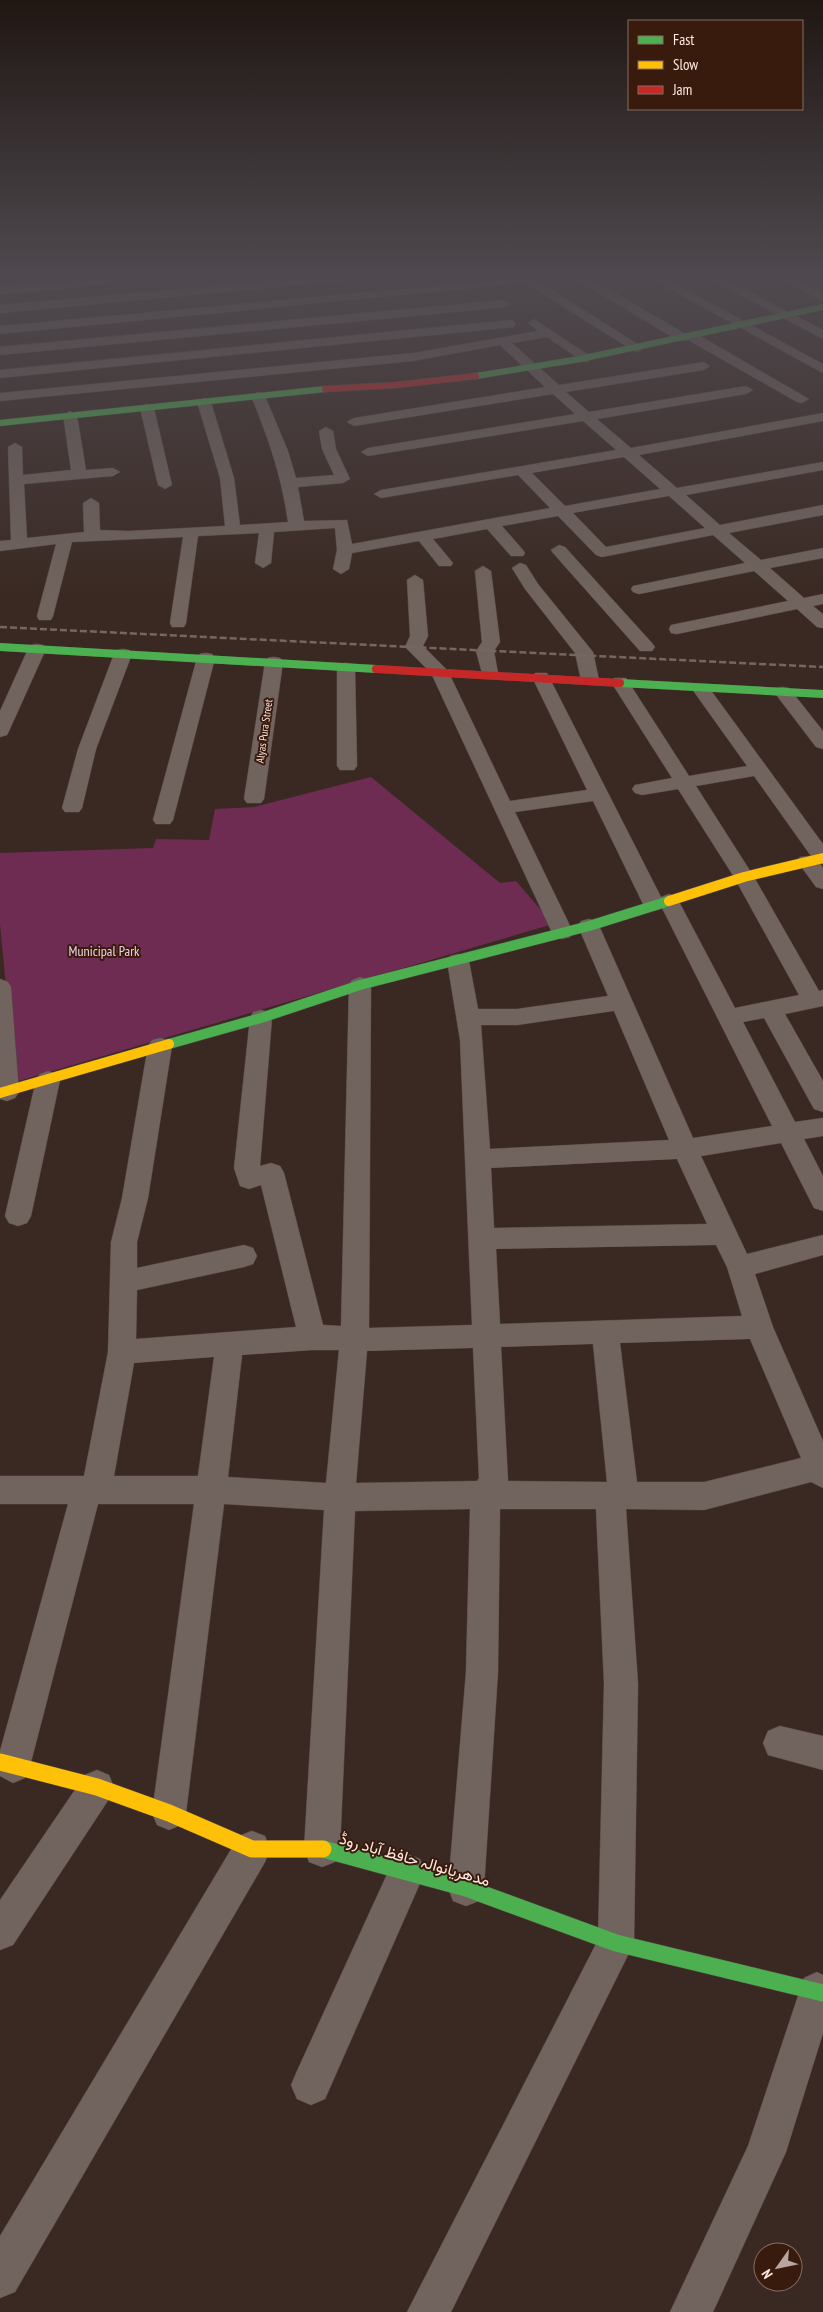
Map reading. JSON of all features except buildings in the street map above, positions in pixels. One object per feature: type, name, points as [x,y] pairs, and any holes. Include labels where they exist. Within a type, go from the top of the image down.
[{"type":"street","points":[[0,397],[144,383]]},
{"type":"street","points":[[241,383],[281,451],[290,483],[297,527]]},
{"type":"street","points":[[0,423],[334,388],[386,388],[431,383]]},
{"type":"street","points":[[554,383],[593,415],[674,490],[764,565],[816,603],[823,623]]},
{"type":"street","points":[[559,383],[563,389]]},
{"type":"street","points":[[354,422],[600,383]]},
{"type":"street","points":[[772,383],[802,399]]},
{"type":"street","points":[[368,452],[746,390]]},
{"type":"street","points":[[784,403],[816,396]]},
{"type":"street","points":[[204,402],[228,478],[233,530]]},
{"type":"street","points":[[147,408],[165,485]]},
{"type":"street","points":[[70,415],[79,474]]},
{"type":"street","points":[[381,494],[636,455],[813,425],[823,417]]},
{"type":"street","points":[[290,483],[343,479],[329,449],[330,442],[326,432]]},
{"type":"street","points":[[15,447],[18,480],[19,544]]},
{"type":"street","points":[[636,455],[674,490]]},
{"type":"street","points":[[345,550],[492,525],[559,509],[823,466]]},
{"type":"street","points":[[522,471],[602,552],[823,510]]},
{"type":"street","points":[[18,480],[113,472]]},
{"type":"street","points":[[91,503],[92,536]]},
{"type":"street","points":[[0,546],[92,536],[129,536],[342,523],[345,550],[341,569]]},
{"type":"street","points":[[492,525],[518,561],[531,586],[584,652],[590,680]]},
{"type":"street","points":[[263,563],[267,528]]},
{"type":"street","points":[[178,623],[191,532]]},
{"type":"street","points":[[423,536],[445,563]]},
{"type":"street","points":[[45,616],[65,539]]},
{"type":"street","points":[[559,550],[646,646]]},
{"type":"street","points":[[639,588],[823,552]]},
{"type":"street","points":[[482,571],[491,642],[485,651],[489,674]]},
{"type":"street","points":[[414,580],[419,636],[414,647],[440,671],[562,932]]},
{"type":"street","points":[[677,629],[816,603]]},
{"type":"street","points":[[0,647],[274,662],[346,668],[541,676],[701,689],[823,694]]},
{"type":"street","points":[[0,733],[37,649]]},
{"type":"street","points":[[72,808],[87,749],[123,654]]},
{"type":"street","points":[[163,820],[206,658]]},
{"type":"street","name":"Alyas Pura Street","points":[[254,799],[274,662]]},
{"type":"street","points":[[346,668],[348,766]]},
{"type":"street","points":[[541,676],[599,794],[730,1017],[823,1202]]},
{"type":"street","points":[[620,682],[818,999],[730,1017]]},
{"type":"street","points":[[701,689],[759,770],[817,859],[823,882]]},
{"type":"street","points":[[783,692],[823,742]]},
{"type":"street","points":[[642,790],[759,770]]},
{"type":"street","points":[[504,808],[599,794]]},
{"type":"street","points":[[0,987],[3,1092],[261,1018],[360,985],[589,926],[662,902],[817,859]]},
{"type":"street","points":[[0,1490],[210,1490],[340,1497],[485,1495],[704,1496],[822,1469],[759,1327],[740,1267],[685,1149],[620,1002],[589,926]]},
{"type":"street","points":[[458,961],[472,1040],[494,1480],[485,1495],[482,1672],[466,1888]]},
{"type":"street","points":[[322,1849],[340,1497],[354,1340],[360,985]]},
{"type":"street","points":[[468,1017],[516,1017],[620,1002]]},
{"type":"street","points":[[771,1008],[823,1103]]},
{"type":"street","points":[[261,1018],[247,1168],[249,1178],[271,1173],[312,1338]]},
{"type":"street","points":[[6,1764],[92,1489],[122,1352],[124,1242],[135,1198],[160,1046]]},
{"type":"street","points":[[18,1216],[48,1080]]},
{"type":"street","points":[[478,1159],[685,1149],[823,1127]]},
{"type":"street","points":[[483,1239],[724,1234]]},
{"type":"street","points":[[740,1267],[823,1245]]},
{"type":"street","points":[[123,1282],[244,1256]]},
{"type":"street","points":[[122,1352],[312,1338],[354,1340],[486,1334],[759,1327]]},
{"type":"street","points":[[428,2312],[616,1943],[620,1684],[617,1496],[606,1331]]},
{"type":"street","points":[[169,1813],[230,1343]]},
{"type":"street","points":[[780,1743],[823,1752]]},
{"type":"street","name":"مدھریانوالہ حافظ آباد روڈ","points":[[6,1764],[97,1787],[169,1813],[252,1849],[322,1849],[466,1888],[616,1943],[820,1992]]},
{"type":"street","points":[[0,1932],[97,1787]]},
{"type":"street","points":[[0,2277],[252,1849]]},
{"type":"street","points":[[311,2085],[407,1872]]},
{"type":"street","points":[[691,2312],[766,2152],[820,1992]]},
{"type":"green space","name":"Municipal Park","points":[[371,777],[500,883],[516,881],[553,924],[15,1082],[0,924],[0,853],[153,848],[156,839],[209,840],[215,809],[254,807]]},
{"type":"railway","points":[[0,627],[823,667]]},
{"type":"traffic: fast","points":[[0,423],[325,389]]},
{"type":"traffic: fast","points":[[0,647],[376,669]]},
{"type":"traffic: fast","points":[[620,683],[823,694]]},
{"type":"traffic: fast","points":[[169,1044],[261,1018],[360,985],[589,926],[669,901]]},
{"type":"traffic: fast","points":[[323,1849],[466,1888],[616,1943],[823,1993]]},
{"type":"traffic: slow","points":[[669,901],[744,877],[823,858]]},
{"type":"traffic: slow","points":[[0,1093],[169,1044]]},
{"type":"traffic: slow","points":[[0,1762],[97,1787],[169,1813],[252,1849],[323,1849]]},
{"type":"traffic: jam","points":[[325,389],[415,383]]},
{"type":"traffic: jam","points":[[376,669],[620,683]]}]
